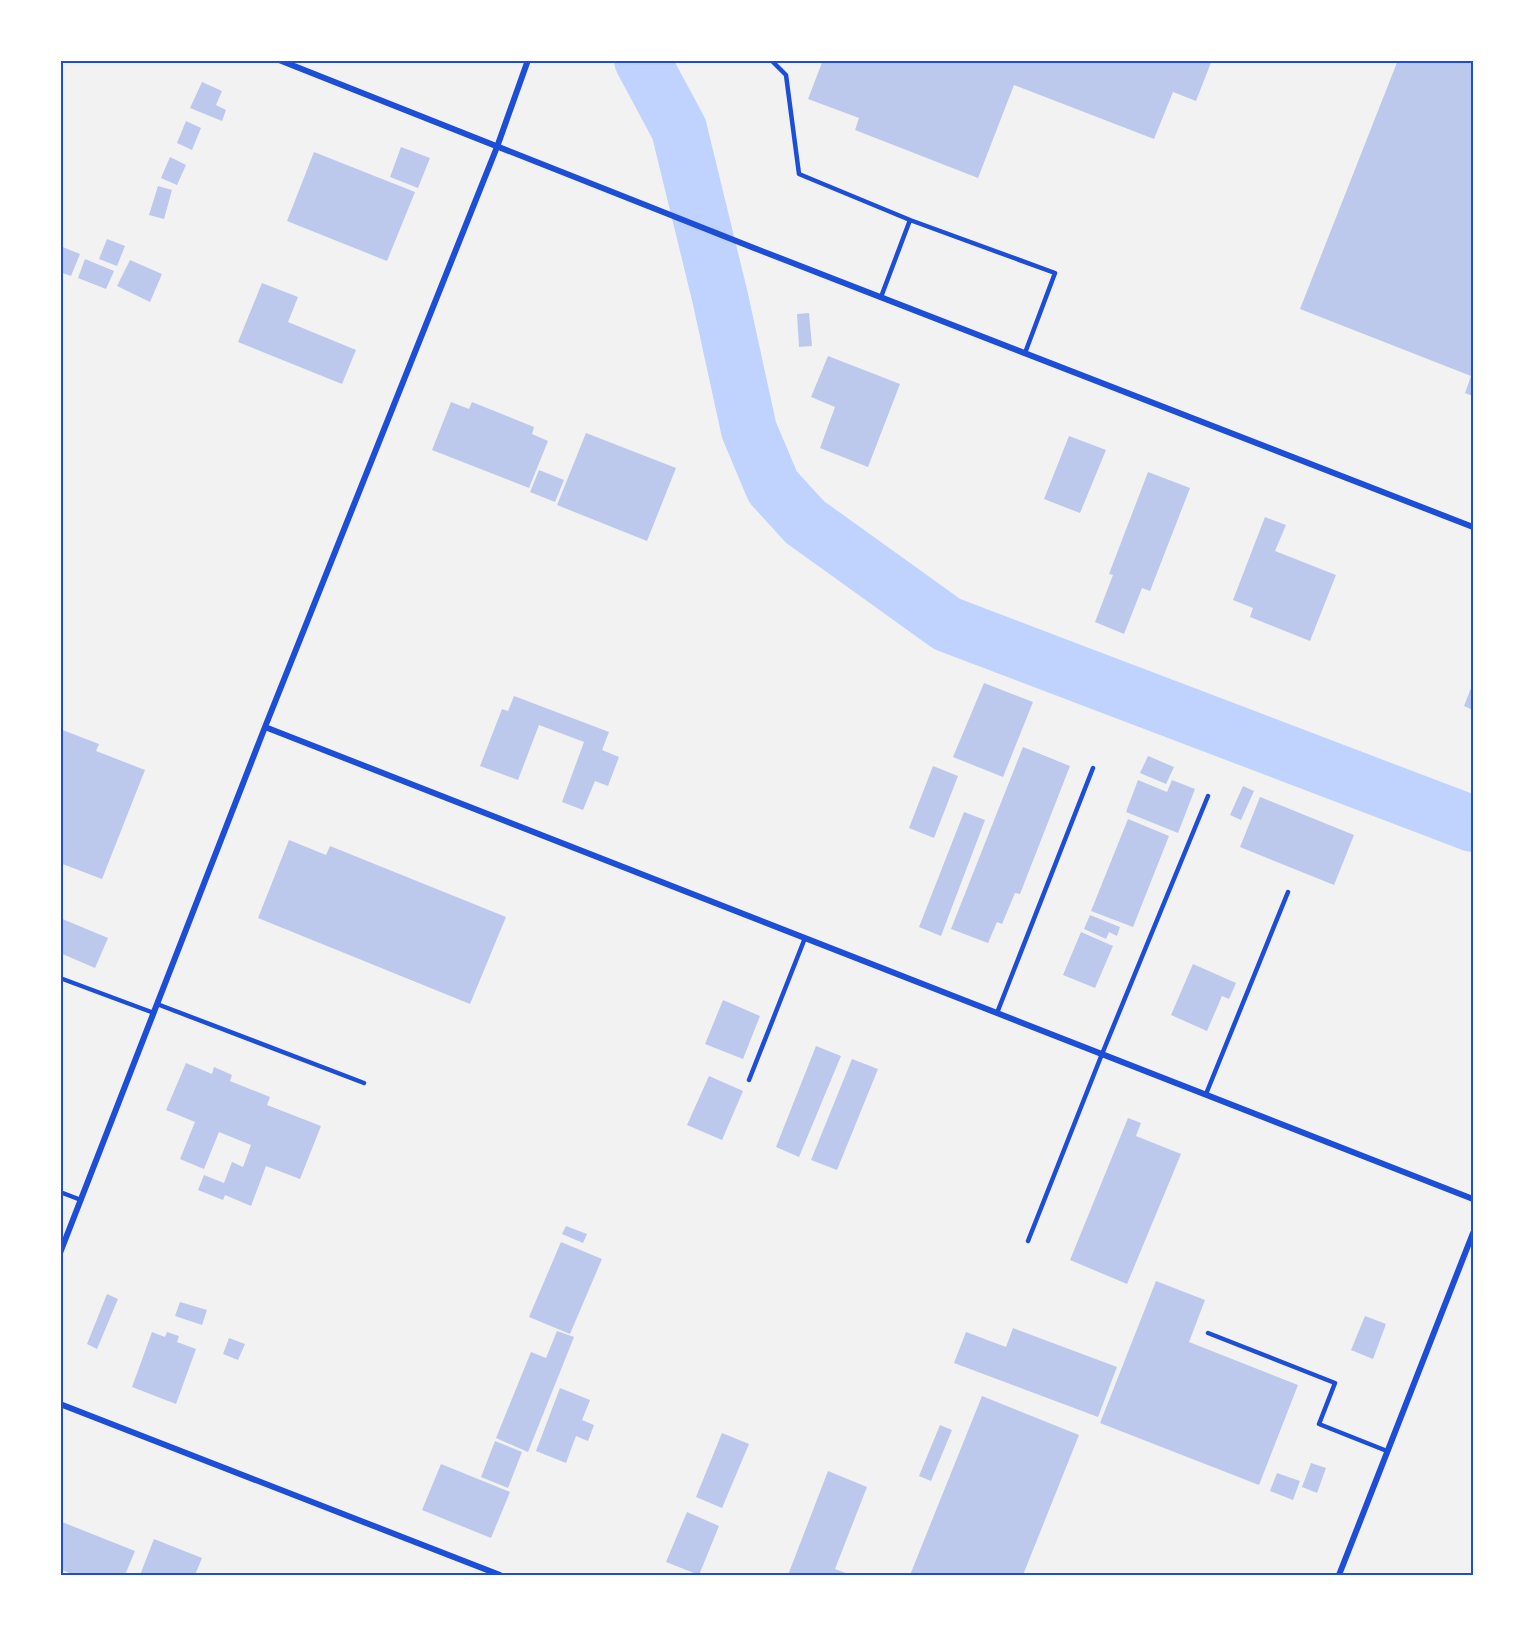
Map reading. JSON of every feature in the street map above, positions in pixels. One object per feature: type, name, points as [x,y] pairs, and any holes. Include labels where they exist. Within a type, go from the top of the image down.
[{"type":"street","points":[[279,60],[754,248],[1473,527]]},
{"type":"street","points":[[60,1253],[265,727],[497,147],[528,60]]},
{"type":"street","points":[[265,727],[1473,1199]]},
{"type":"street","points":[[1339,1575],[1473,1233]]},
{"type":"street","points":[[60,1404],[500,1575]]},
{"type":"lane","points":[[771,60],[786,75],[799,174],[910,219],[1055,273],[1025,353]]},
{"type":"lane","points":[[881,297],[910,219]]},
{"type":"lane","points":[[997,1013],[1093,768]]},
{"type":"lane","points":[[1028,1241],[1208,796]]},
{"type":"lane","points":[[1206,1094],[1288,892]]},
{"type":"lane","points":[[749,1080],[805,938]]},
{"type":"lane","points":[[60,978],[154,1013]]},
{"type":"lane","points":[[158,1004],[364,1083]]},
{"type":"lane","points":[[60,1192],[81,1200]]},
{"type":"lane","points":[[1208,1333],[1335,1383],[1318,1424],[1387,1451]]},
{"type":"building","points":[[823,60],[1212,60],[1196,101],[1173,92],[1154,139],[1014,85],[978,178],[855,130],[859,118],[808,99]]},
{"type":"building","points":[[1398,60],[1473,60],[1473,396],[1465,393],[1471,376],[1300,309]]},
{"type":"building","points":[[202,82],[222,91],[216,105],[226,110],[222,121],[190,108]]},
{"type":"building","points":[[186,121],[201,128],[192,150],[177,143]]},
{"type":"building","points":[[401,147],[430,158],[418,188],[390,177]]},
{"type":"building","points":[[314,152],[415,192],[387,261],[287,221]]},
{"type":"building","points":[[170,157],[186,165],[177,185],[161,178]]},
{"type":"building","points":[[158,186],[172,190],[164,219],[149,215]]},
{"type":"building","points":[[107,239],[125,246],[117,266],[99,259]]},
{"type":"building","points":[[60,246],[80,254],[71,276],[60,272]]},
{"type":"building","points":[[85,259],[114,271],[106,289],[78,278]]},
{"type":"building","points":[[130,260],[162,274],[150,302],[117,286]]},
{"type":"building","points":[[262,283],[298,297],[288,322],[356,350],[342,384],[238,342]]},
{"type":"building","points":[[809,313],[812,346],[799,347],[797,314]]},
{"type":"building","points":[[828,356],[900,384],[868,467],[820,448],[835,407],[811,397]]},
{"type":"building","points":[[451,402],[469,409],[472,402],[534,427],[532,434],[548,441],[529,488],[432,450]]},
{"type":"building","points":[[586,433],[676,468],[647,541],[557,505]]},
{"type":"building","points":[[1069,436],[1106,450],[1080,513],[1044,499]]},
{"type":"building","points":[[539,470],[564,480],[555,502],[530,492]]},
{"type":"building","points":[[1148,472],[1190,488],[1150,591],[1142,588],[1124,634],[1095,622],[1113,575],[1109,574]]},
{"type":"building","points":[[1265,517],[1286,525],[1275,551],[1336,575],[1310,641],[1250,617],[1253,608],[1233,600]]},
{"type":"building","points":[[984,683],[1033,702],[1003,777],[953,757]]},
{"type":"building","points":[[1473,683],[1473,710],[1464,706]]},
{"type":"building","points":[[514,696],[609,732],[602,750],[619,757],[608,786],[595,781],[583,810],[562,802],[584,742],[539,725],[518,780],[480,766],[502,709],[508,711]]},
{"type":"building","points":[[60,729],[99,744],[96,751],[145,770],[102,879],[60,863]]},
{"type":"building","points":[[1023,747],[1070,766],[1020,894],[1015,893],[1002,924],[997,922],[988,943],[951,929]]},
{"type":"building","points":[[1148,756],[1174,767],[1166,784],[1140,773]]},
{"type":"building","points":[[933,766],[958,776],[934,838],[909,828]]},
{"type":"building","points":[[1138,780],[1167,792],[1172,780],[1195,789],[1178,833],[1126,812]]},
{"type":"building","points":[[1243,786],[1254,791],[1241,820],[1230,815]]},
{"type":"building","points":[[1260,797],[1354,835],[1334,885],[1240,847]]},
{"type":"building","points":[[964,812],[985,820],[941,936],[919,927]]},
{"type":"building","points":[[1128,819],[1169,836],[1133,927],[1091,911]]},
{"type":"building","points":[[289,840],[326,855],[330,846],[506,917],[470,1004],[258,918]]},
{"type":"building","points":[[1090,915],[1120,927],[1117,936],[1109,932],[1106,939],[1084,929]]},
{"type":"building","points":[[60,918],[108,938],[95,968],[60,953]]},
{"type":"building","points":[[1081,932],[1113,946],[1095,988],[1063,975]]},
{"type":"building","points":[[1193,964],[1236,983],[1229,999],[1222,996],[1207,1031],[1171,1015]]},
{"type":"building","points":[[723,1000],[760,1016],[743,1059],[705,1044]]},
{"type":"building","points":[[816,1046],[841,1056],[799,1157],[776,1147]]},
{"type":"building","points":[[852,1059],[878,1069],[837,1170],[811,1160]]},
{"type":"building","points":[[186,1063],[212,1074],[214,1067],[232,1075],[230,1081],[270,1097],[267,1105],[321,1126],[300,1179],[266,1166],[251,1206],[225,1195],[223,1200],[198,1190],[204,1175],[224,1183],[232,1162],[243,1167],[251,1145],[219,1132],[204,1169],[180,1159],[195,1122],[166,1110]]},
{"type":"building","points":[[709,1076],[743,1091],[722,1140],[687,1125]]},
{"type":"building","points":[[1128,1118],[1141,1123],[1136,1136],[1181,1154],[1127,1284],[1070,1260]]},
{"type":"building","points":[[566,1226],[587,1234],[583,1243],[562,1234]]},
{"type":"building","points":[[561,1242],[602,1259],[570,1334],[529,1317]]},
{"type":"building","points":[[1156,1281],[1205,1300],[1189,1342],[1298,1385],[1259,1485],[1100,1423]]},
{"type":"building","points":[[107,1294],[118,1299],[97,1349],[87,1344]]},
{"type":"building","points":[[180,1302],[207,1310],[202,1325],[175,1316]]},
{"type":"building","points":[[1365,1316],[1386,1324],[1373,1359],[1351,1350]]},
{"type":"building","points":[[1013,1328],[1117,1367],[1098,1417],[954,1363],[966,1332],[1006,1347]]},
{"type":"building","points":[[557,1331],[574,1337],[528,1452],[496,1438],[531,1352],[546,1358]]},
{"type":"building","points":[[152,1332],[165,1337],[167,1332],[179,1336],[177,1342],[196,1349],[176,1404],[132,1387]]},
{"type":"building","points":[[229,1338],[245,1344],[238,1360],[223,1354]]},
{"type":"building","points":[[560,1388],[590,1400],[582,1420],[594,1425],[588,1441],[576,1436],[566,1463],[536,1451]]},
{"type":"building","points":[[982,1396],[1079,1435],[1023,1575],[910,1575]]},
{"type":"building","points":[[940,1425],[952,1430],[931,1481],[919,1476]]},
{"type":"building","points":[[722,1433],[749,1444],[722,1508],[696,1497]]},
{"type":"building","points":[[495,1441],[522,1452],[508,1488],[481,1477]]},
{"type":"building","points":[[1311,1463],[1326,1468],[1317,1493],[1302,1487]]},
{"type":"building","points":[[441,1464],[510,1492],[491,1538],[422,1510]]},
{"type":"building","points":[[828,1471],[867,1487],[835,1569],[851,1575],[788,1575]]},
{"type":"building","points":[[1277,1473],[1300,1481],[1293,1500],[1270,1491]]},
{"type":"building","points":[[687,1512],[719,1526],[699,1575],[666,1562]]},
{"type":"building","points":[[62,1522],[135,1551],[125,1575],[74,1575],[60,1569]]},
{"type":"building","points":[[154,1539],[202,1558],[195,1575],[140,1575]]},
{"type":"waterway","points":[[642,60],[679,129],[720,297],[749,430],[773,487],[805,522],[947,624],[1473,824]]}]
